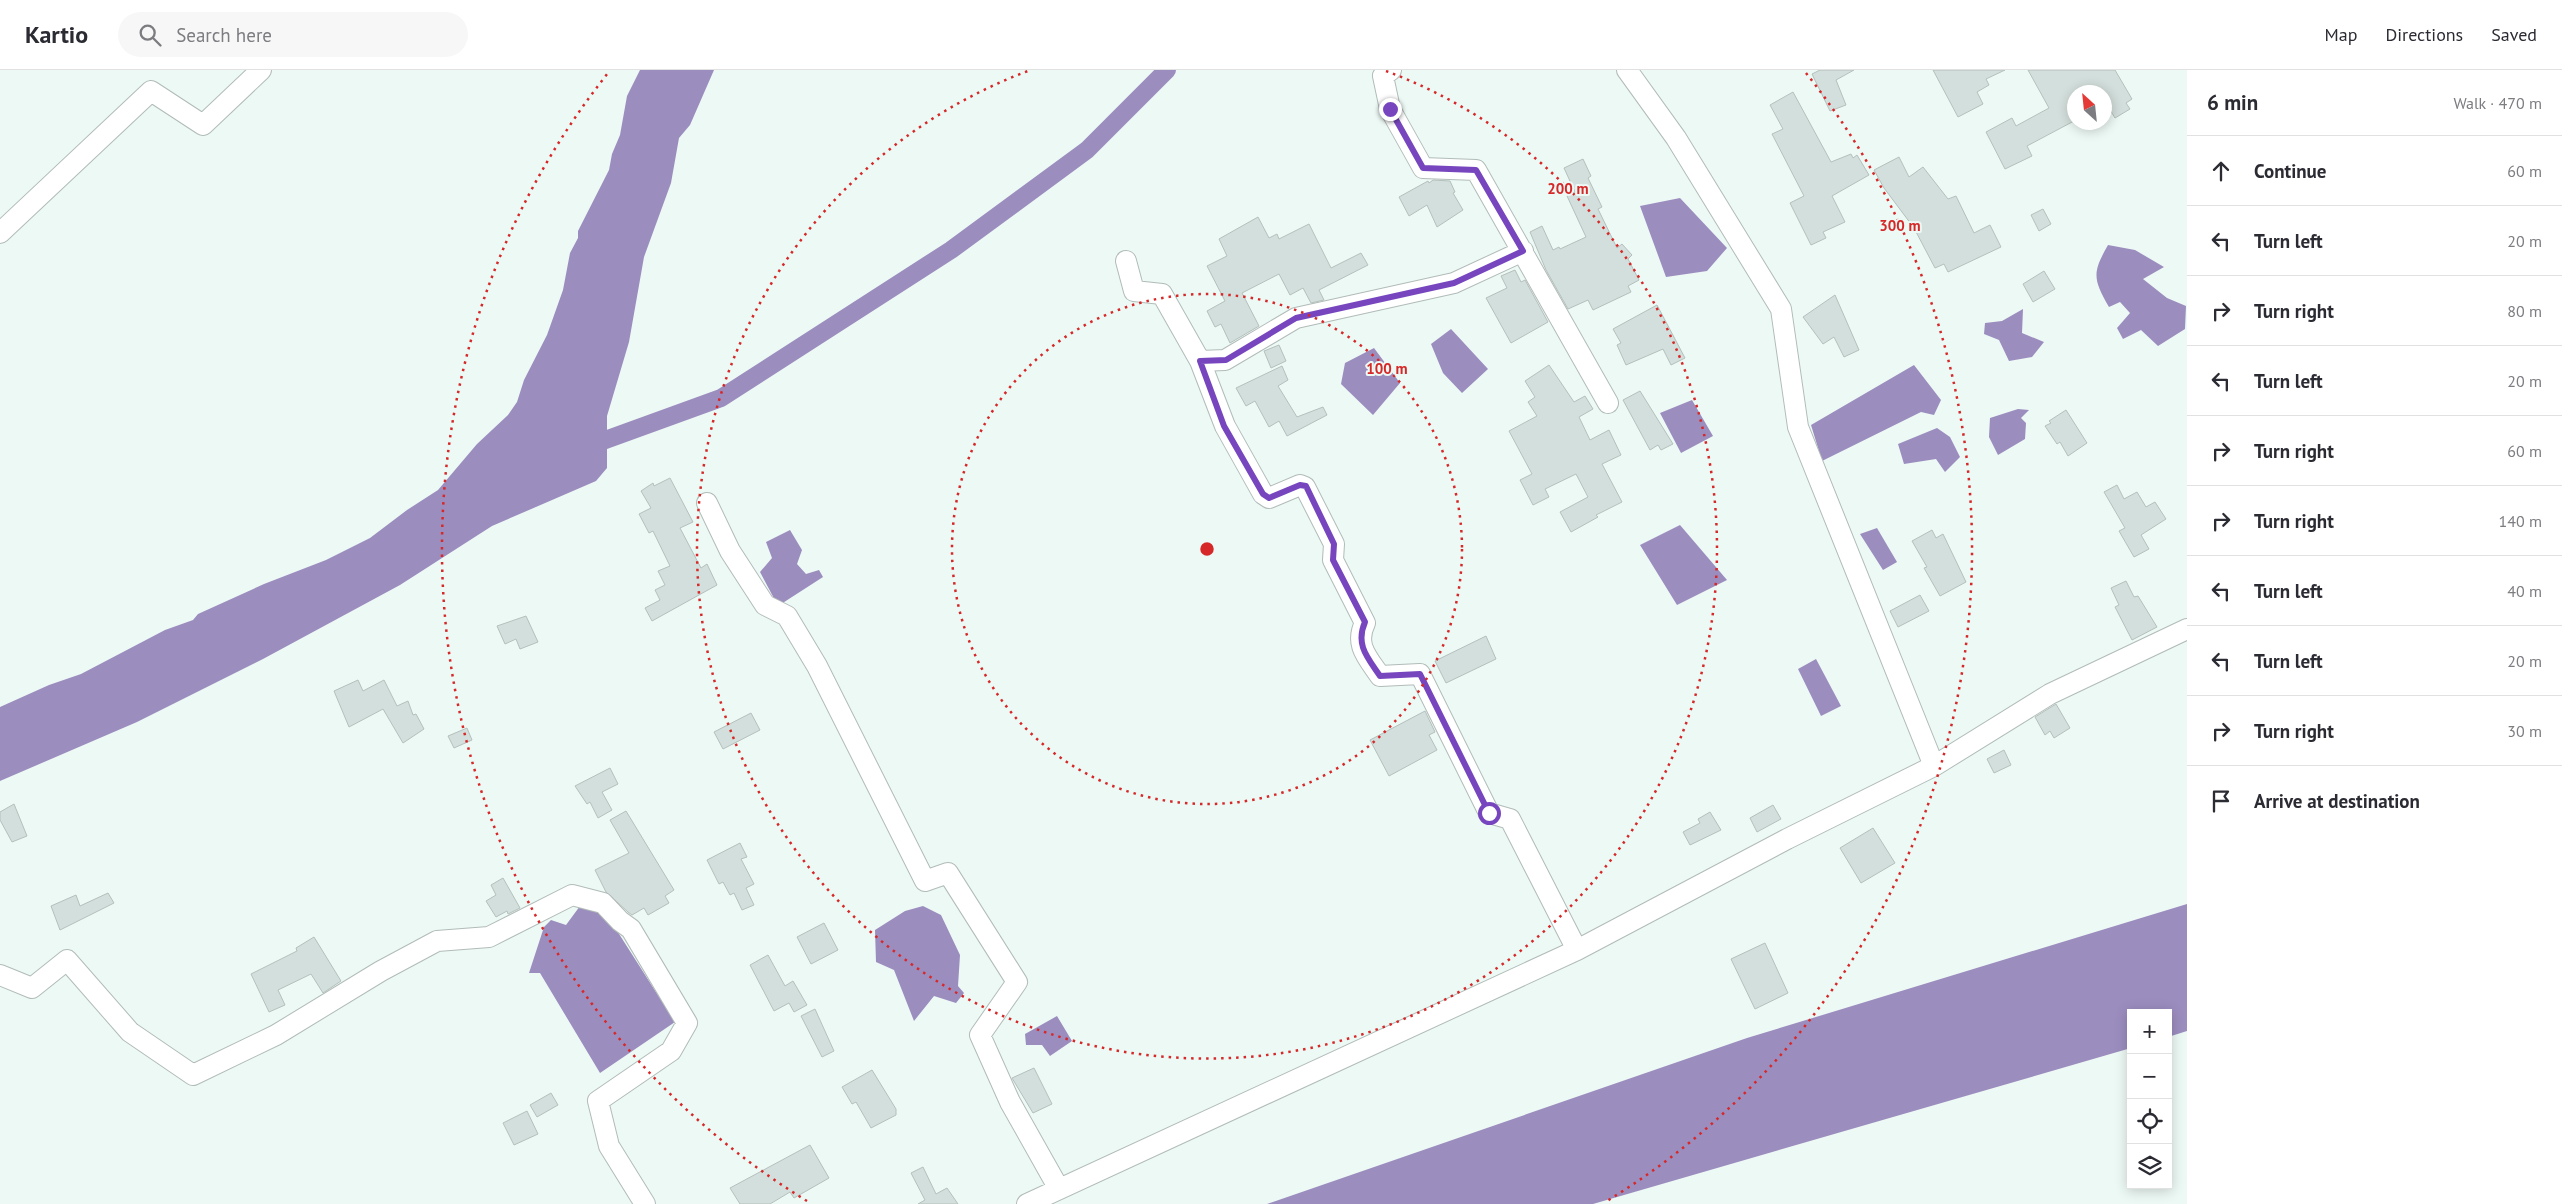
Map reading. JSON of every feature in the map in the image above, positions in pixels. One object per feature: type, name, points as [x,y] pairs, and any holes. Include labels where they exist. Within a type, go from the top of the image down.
[{"type":"street","points":[[0,233],[151,91],[203,125],[261,70]]},
{"type":"street","points":[[1390,70],[1383,76],[1390,109],[1423,168],[1476,170],[1608,403]]},
{"type":"street","points":[[1627,70],[1676,138],[1781,309],[1798,427],[1934,766]]},
{"type":"street","points":[[1200,361],[1226,360],[1296,318],[1454,283],[1523,251]]},
{"type":"street","points":[[1126,261],[1134,291],[1162,294],[1200,361],[1224,426],[1263,494],[1269,498],[1300,485],[1306,486],[1334,544],[1333,560],[1365,622],[1360,634],[1363,651],[1380,676],[1420,674],[1489,813],[1510,819],[1577,950]]},
{"type":"street","points":[[707,503],[730,550],[765,604],[787,616],[817,666],[925,881],[948,873],[1017,982],[980,1035],[1010,1102],[1059,1189]]},
{"type":"street","points":[[1027,1204],[1577,950],[1787,838],[1934,766],[2050,694],[2187,629]]},
{"type":"street","points":[[0,975],[32,988],[68,960],[130,1032],[193,1075],[276,1035],[381,971],[437,941],[489,937],[572,895],[604,902],[620,921],[631,929],[687,1023],[671,1051],[598,1101],[609,1146],[645,1204]]},
{"type":"shaded area","points":[[640,70],[714,70],[690,125],[679,138],[671,183],[644,257],[629,342],[607,416],[607,468],[596,481],[492,526],[400,585],[263,659],[137,722],[0,781],[0,707],[49,685],[81,674],[165,630],[193,620],[198,614],[264,584],[326,560],[370,538],[407,510],[438,490],[477,444],[508,415],[517,402],[524,380],[547,335],[563,290],[570,253],[578,238],[578,231],[609,170],[612,154],[620,135],[627,96]]},
{"type":"shaded area","points":[[1680,198],[1727,248],[1707,271],[1666,277],[1640,206]]},
{"type":"shaded area","points":[[2108,245],[2135,250],[2164,267],[2143,279],[2167,298],[2186,306],[2185,329],[2158,346],[2141,330],[2123,339],[2117,328],[2130,313],[2120,302],[2109,307],[2096,276],[2099,263]]},
{"type":"shaded area","points":[[2023,309],[2022,333],[2044,342],[2032,357],[2009,361],[1999,340],[1984,334],[1985,323],[2002,321]]},
{"type":"shaded area","points":[[1451,329],[1488,369],[1462,393],[1443,373],[1431,344]]},
{"type":"shaded area","points":[[1374,348],[1400,383],[1373,415],[1341,384],[1345,363]]},
{"type":"shaded area","points":[[1914,365],[1941,400],[1934,415],[1921,412],[1822,461],[1811,425]]},
{"type":"shaded area","points":[[1692,400],[1713,436],[1681,453],[1660,413]]},
{"type":"shaded area","points":[[2018,409],[2029,410],[2021,418],[2026,423],[2025,439],[1998,455],[1989,437],[1990,418]]},
{"type":"shaded area","points":[[1937,428],[1950,437],[1960,457],[1945,472],[1936,459],[1904,464],[1898,444]]},
{"type":"shaded area","points":[[1680,525],[1727,580],[1677,605],[1640,545]]},
{"type":"shaded area","points":[[1877,528],[1897,562],[1883,570],[1860,534]]},
{"type":"shaded area","points":[[790,530],[802,550],[797,564],[806,574],[819,570],[823,577],[778,606],[760,572],[772,558],[766,542]]},
{"type":"shaded area","points":[[1816,659],[1841,706],[1821,716],[1798,669]]},
{"type":"shaded area","points":[[2187,904],[2187,1031],[2172,1036],[2172,1009],[2127,1009],[2127,1049],[1593,1204],[1267,1204],[1747,1038]]},
{"type":"shaded area","points":[[580,906],[607,915],[675,1022],[600,1073],[540,973],[529,973],[544,927],[551,920],[566,925]]},
{"type":"shaded area","points":[[923,906],[941,915],[960,955],[958,986],[964,993],[956,1003],[934,996],[914,1021],[894,970],[876,962],[875,930],[905,911]]},
{"type":"shaded area","points":[[1057,1016],[1072,1041],[1050,1056],[1042,1045],[1026,1045],[1025,1034]]},
{"type":"building","points":[[1820,70],[1854,70],[1836,80],[1846,105],[1830,111],[1812,74]]},
{"type":"building","points":[[1933,70],[2005,70],[1986,79],[1989,85],[1977,92],[1983,104],[1958,117]]},
{"type":"building","points":[[2028,70],[2115,70],[2132,99],[2126,103],[2130,109],[2115,118],[2112,113],[2112,85],[2067,85],[2067,125],[2027,146],[2032,156],[2005,169],[1986,132],[2012,118],[2016,126],[2049,108]]},
{"type":"building","points":[[1793,92],[1831,162],[1851,154],[1853,158],[1857,155],[1869,175],[1832,196],[1845,222],[1823,232],[1826,238],[1811,245],[1790,203],[1804,196],[1772,134],[1783,129],[1770,105]]},
{"type":"building","points":[[1899,157],[1909,177],[1923,167],[1948,199],[1956,196],[1974,233],[1990,225],[2001,247],[1948,272],[1944,264],[1935,268],[1914,228],[1884,188],[1874,170]]},
{"type":"building","points":[[1583,159],[1591,176],[1588,178],[1602,207],[1598,209],[1617,248],[1622,244],[1632,255],[1628,259],[1639,280],[1628,286],[1631,292],[1593,310],[1588,300],[1568,309],[1546,270],[1530,232],[1542,226],[1553,250],[1559,247],[1560,249],[1586,237],[1567,196],[1575,192],[1564,168]]},
{"type":"building","points":[[1433,180],[1450,181],[1455,192],[1453,193],[1463,210],[1437,227],[1427,205],[1409,216],[1399,197]]},
{"type":"building","points":[[2043,209],[2051,224],[2039,231],[2031,215]]},
{"type":"building","points":[[1258,217],[1269,238],[1277,234],[1279,239],[1309,224],[1331,268],[1361,253],[1368,265],[1319,290],[1324,300],[1311,303],[1303,288],[1290,295],[1279,274],[1242,293],[1259,326],[1230,343],[1221,324],[1215,327],[1207,311],[1225,301],[1207,266],[1227,256],[1219,239]]},
{"type":"building","points":[[1515,270],[1521,282],[1525,280],[1548,322],[1511,343],[1486,298],[1507,288],[1501,276]]},
{"type":"building","points":[[2044,271],[2055,289],[2033,302],[2023,284]]},
{"type":"building","points":[[1835,295],[1859,350],[1844,357],[1834,337],[1823,344],[1803,317]]},
{"type":"building","points":[[1657,305],[1685,358],[1671,365],[1663,349],[1626,365],[1617,345],[1621,343],[1613,329]]},
{"type":"building","points":[[1279,345],[1286,361],[1271,368],[1264,351]]},
{"type":"building","points":[[1549,365],[1574,402],[1585,396],[1593,409],[1579,417],[1590,440],[1609,430],[1621,455],[1602,464],[1622,502],[1596,515],[1598,517],[1571,532],[1560,512],[1588,497],[1576,474],[1545,489],[1549,497],[1533,505],[1520,480],[1532,474],[1509,431],[1537,416],[1528,402],[1535,397],[1525,381]]},
{"type":"building","points":[[1282,366],[1288,380],[1278,386],[1297,417],[1323,407],[1327,415],[1287,436],[1279,421],[1269,427],[1255,401],[1246,406],[1236,388]]},
{"type":"building","points":[[1640,391],[1673,444],[1661,450],[1658,445],[1650,450],[1623,400]]},
{"type":"building","points":[[2066,410],[2087,443],[2068,456],[2060,442],[2057,444],[2045,426],[2051,423],[2049,421]]},
{"type":"building","points":[[670,478],[693,522],[680,528],[701,568],[707,564],[717,585],[652,621],[645,608],[660,600],[655,590],[665,585],[658,571],[670,566],[653,531],[649,533],[639,514],[651,508],[641,491],[653,483],[654,486]]},
{"type":"building","points":[[2117,485],[2124,499],[2137,492],[2146,507],[2155,502],[2166,519],[2141,535],[2149,549],[2134,557],[2119,531],[2125,528],[2104,492]]},
{"type":"building","points":[[1932,530],[1936,538],[1943,534],[1966,582],[1940,596],[1924,568],[1927,567],[1912,541]]},
{"type":"building","points":[[2126,581],[2134,597],[2138,596],[2157,627],[2132,640],[2115,607],[2119,605],[2111,588]]},
{"type":"building","points":[[1920,595],[1929,611],[1898,627],[1890,611]]},
{"type":"building","points":[[526,616],[538,642],[520,649],[516,639],[505,644],[497,626]]},
{"type":"building","points":[[1486,636],[1496,659],[1446,683],[1435,661]]},
{"type":"building","points":[[358,680],[363,691],[384,680],[397,706],[408,701],[413,715],[416,714],[424,729],[403,743],[383,709],[349,727],[334,691]]},
{"type":"building","points":[[2056,704],[2070,728],[2054,738],[2050,731],[2045,735],[2035,717]]},
{"type":"building","points":[[1425,711],[1435,732],[1429,735],[1437,750],[1389,776],[1370,740]]},
{"type":"building","points":[[751,713],[760,730],[723,749],[714,732]]},
{"type":"building","points":[[467,728],[472,740],[454,748],[448,736]]},
{"type":"building","points":[[2004,750],[2011,765],[1994,773],[1987,759]]},
{"type":"building","points":[[610,768],[618,784],[602,792],[612,810],[598,818],[590,802],[587,804],[575,786]]},
{"type":"building","points":[[14,804],[27,836],[12,842],[0,820],[0,812]]},
{"type":"building","points":[[1773,805],[1781,819],[1757,832],[1750,818]]},
{"type":"building","points":[[626,811],[674,890],[665,896],[669,903],[648,915],[644,908],[632,915],[628,912],[606,892],[595,870],[629,853],[610,820]]},
{"type":"building","points":[[1710,812],[1721,830],[1690,845],[1683,832],[1700,823],[1698,819]]},
{"type":"building","points":[[1873,828],[1895,863],[1861,883],[1840,848]]},
{"type":"building","points":[[740,843],[747,857],[741,859],[754,884],[746,888],[754,905],[742,910],[734,893],[730,895],[723,882],[719,884],[707,860]]},
{"type":"building","points":[[503,878],[520,908],[508,914],[507,911],[496,917],[486,901],[496,895],[491,885]]},
{"type":"building","points":[[108,893],[114,903],[60,930],[51,906],[76,895],[80,906]]},
{"type":"building","points":[[824,923],[838,950],[811,964],[797,937]]},
{"type":"building","points":[[314,937],[341,981],[323,993],[311,974],[278,990],[285,1005],[269,1012],[251,974],[297,951],[296,948]]},
{"type":"building","points":[[1765,943],[1788,993],[1755,1009],[1731,959]]},
{"type":"building","points":[[768,955],[785,986],[793,981],[807,1005],[794,1012],[789,1003],[774,1011],[750,965]]},
{"type":"building","points":[[815,1009],[834,1051],[822,1057],[801,1016]]},
{"type":"building","points":[[1034,1068],[1052,1104],[1033,1113],[1012,1078]]},
{"type":"building","points":[[872,1070],[896,1109],[896,1115],[871,1128],[856,1102],[852,1104],[842,1087]]},
{"type":"building","points":[[551,1093],[558,1105],[537,1117],[530,1105]]},
{"type":"building","points":[[527,1111],[538,1134],[514,1145],[503,1123]]},
{"type":"building","points":[[810,1145],[829,1178],[794,1198],[790,1192],[770,1204],[740,1204],[730,1188]]},
{"type":"building","points":[[923,1167],[936,1194],[947,1188],[958,1204],[918,1204],[925,1200],[911,1173]]},
{"type":"waterway","points":[[586,447],[721,398],[951,250],[1087,150],[1167,70]]},
{"type":"route","points":[[1390,109],[1423,168],[1476,170],[1523,251],[1454,283],[1296,318],[1226,360],[1200,361],[1224,426],[1263,494],[1269,498],[1300,485],[1306,486],[1334,544],[1333,560],[1365,622],[1360,634],[1363,651],[1380,676],[1420,674],[1489,813]]}]
